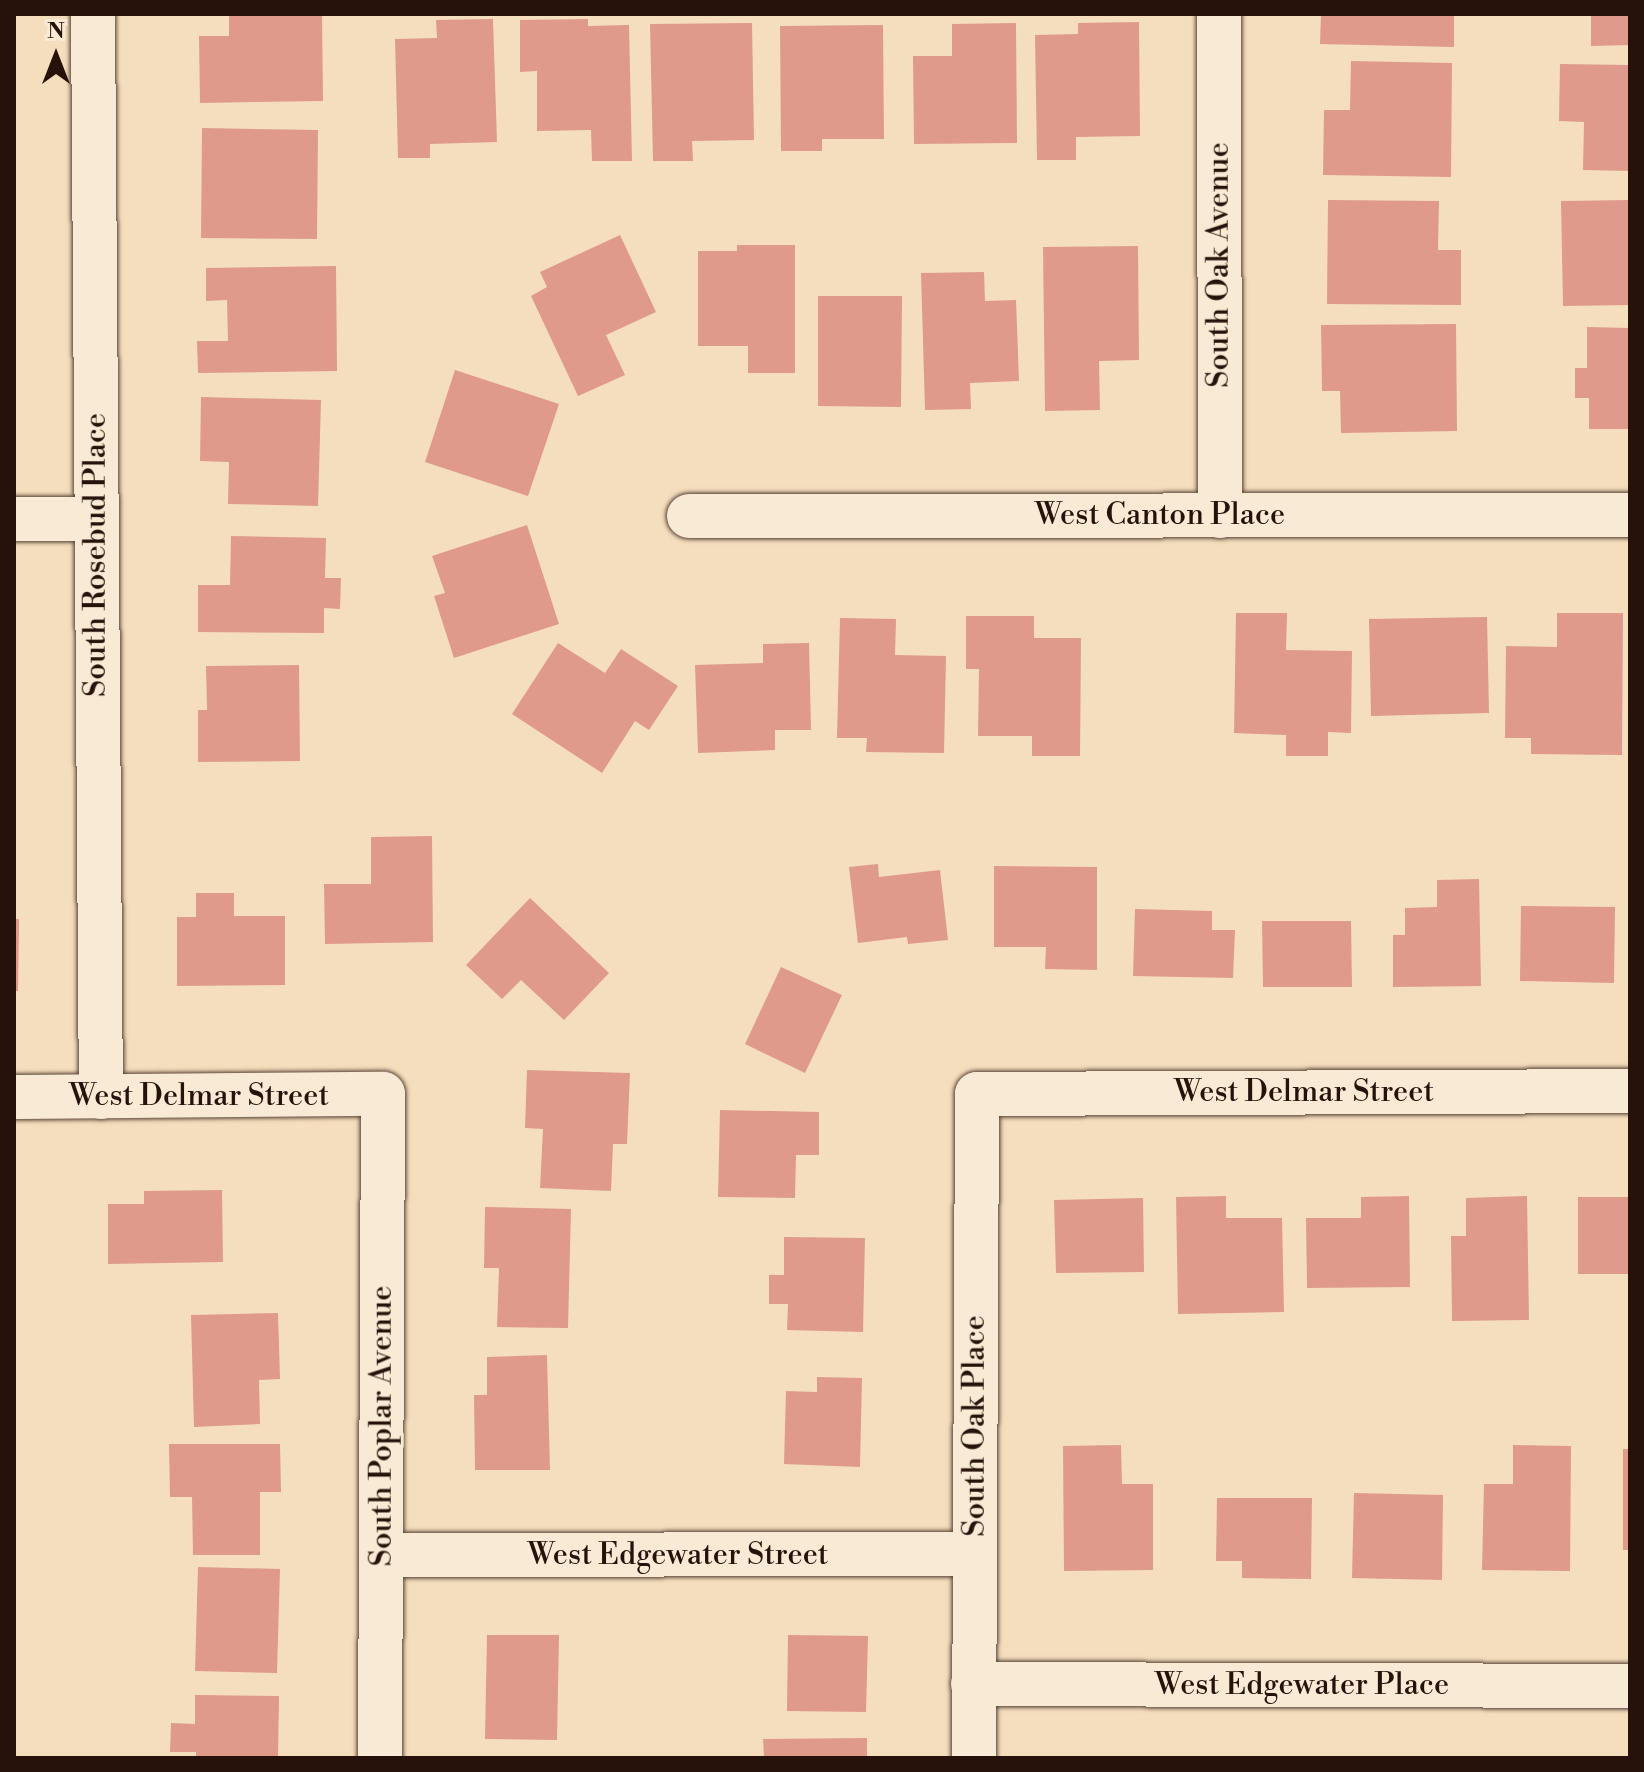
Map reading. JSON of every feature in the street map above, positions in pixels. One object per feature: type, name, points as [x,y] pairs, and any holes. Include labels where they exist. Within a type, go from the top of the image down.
[{"type":"street","name":"South Rosebud Place","points":[[93,14],[101,1097]]},
{"type":"street","name":"South Oak Avenue","points":[[1219,14],[1220,516]]},
{"type":"street","name":"West Canton Place","points":[[689,516],[1630,515]]},
{"type":"street","points":[[14,519],[96,519]]},
{"type":"street","name":"West Delmar Street","points":[[977,1094],[1630,1091]]},
{"type":"street","name":"West Delmar Street","points":[[14,1097],[383,1094]]},
{"type":"street","name":"South Poplar Avenue","points":[[380,1758],[383,1094]]},
{"type":"street","name":"South Oak Place","points":[[974,1758],[977,1094]]},
{"type":"street","name":"West Edgewater Street","points":[[381,1555],[974,1554]]},
{"type":"street","name":"West Edgewater Place","points":[[973,1684],[1630,1686]]},
{"type":"building","points":[[229,14],[322,14],[323,101],[200,103],[199,36],[229,36]]},
{"type":"building","points":[[1321,14],[1454,14],[1454,47],[1320,44]]},
{"type":"building","points":[[1591,14],[1630,14],[1630,45],[1591,46]]},
{"type":"building","points":[[493,19],[497,142],[430,144],[430,158],[398,158],[395,39],[437,38],[436,20]]},
{"type":"building","points":[[588,19],[588,26],[629,25],[632,161],[592,161],[591,130],[537,131],[537,71],[520,72],[520,20]]},
{"type":"building","points":[[1139,22],[1140,136],[1076,137],[1076,160],[1037,160],[1035,35],[1078,34],[1078,23]]},
{"type":"building","points":[[752,23],[754,140],[692,141],[693,161],[653,161],[650,24]]},
{"type":"building","points":[[1016,23],[1017,143],[914,144],[913,56],[952,56],[952,24]]},
{"type":"building","points":[[883,25],[884,139],[822,139],[822,151],[781,151],[780,26]]},
{"type":"building","points":[[1351,61],[1452,63],[1451,177],[1323,175],[1324,110],[1350,110]]},
{"type":"building","points":[[1560,64],[1630,65],[1630,171],[1583,170],[1584,122],[1559,121]]},
{"type":"building","points":[[202,128],[318,130],[317,239],[201,238]]},
{"type":"building","points":[[1328,200],[1439,201],[1438,250],[1461,250],[1461,305],[1327,304]]},
{"type":"building","points":[[1630,200],[1630,305],[1563,306],[1561,201]]},
{"type":"building","points":[[620,235],[656,312],[606,335],[625,375],[578,396],[531,296],[547,287],[540,272]]},
{"type":"building","points":[[737,245],[795,245],[795,373],[748,373],[748,346],[698,346],[698,251],[737,251]]},
{"type":"building","points":[[1138,246],[1139,360],[1099,361],[1100,410],[1045,411],[1043,247]]},
{"type":"building","points":[[336,266],[337,371],[198,373],[197,341],[228,341],[227,300],[206,301],[206,268]]},
{"type":"building","points":[[984,272],[985,301],[1016,300],[1019,381],[970,383],[971,409],[925,410],[921,273]]},
{"type":"building","points":[[818,296],[902,296],[901,407],[818,406]]},
{"type":"building","points":[[1456,324],[1457,431],[1341,433],[1340,391],[1322,391],[1321,325]]},
{"type":"building","points":[[1587,327],[1630,328],[1630,429],[1589,429],[1589,398],[1575,398],[1575,368],[1587,368]]},
{"type":"building","points":[[455,370],[559,404],[528,496],[425,462]]},
{"type":"building","points":[[201,397],[321,400],[318,506],[228,504],[229,462],[200,461]]},
{"type":"building","points":[[527,525],[559,624],[454,658],[434,596],[445,593],[432,556]]},
{"type":"building","points":[[231,536],[326,538],[325,578],[341,578],[340,609],[324,608],[324,633],[198,632],[198,585],[230,585]]},
{"type":"building","points":[[1236,613],[1287,613],[1286,650],[1352,651],[1351,733],[1328,732],[1328,756],[1286,756],[1286,735],[1234,733]]},
{"type":"building","points":[[1557,613],[1623,613],[1622,755],[1531,754],[1531,738],[1505,738],[1506,646],[1557,647]]},
{"type":"building","points":[[966,616],[1034,616],[1034,638],[1081,638],[1080,756],[1032,756],[1032,736],[978,736],[979,669],[966,669]]},
{"type":"building","points":[[1487,617],[1489,713],[1371,716],[1369,619]]},
{"type":"building","points":[[840,618],[896,619],[895,655],[946,656],[944,753],[866,752],[867,738],[837,738]]},
{"type":"building","points":[[558,643],[605,673],[621,649],[678,686],[649,730],[635,721],[602,773],[512,714]]},
{"type":"building","points":[[809,643],[811,730],[775,730],[775,750],[698,753],[695,665],[763,663],[763,644]]},
{"type":"building","points":[[299,665],[300,761],[198,762],[198,710],[207,710],[206,666]]},
{"type":"building","points":[[432,836],[433,942],[325,944],[324,884],[371,884],[371,837]]},
{"type":"building","points":[[878,864],[879,877],[940,870],[948,940],[908,944],[907,937],[858,943],[849,867]]},
{"type":"building","points":[[994,866],[1097,867],[1097,970],[1045,969],[1046,947],[994,947]]},
{"type":"building","points":[[1479,879],[1481,986],[1393,987],[1393,935],[1405,935],[1405,908],[1437,907],[1437,880]]},
{"type":"building","points":[[196,893],[234,893],[234,916],[285,916],[285,985],[177,986],[177,917],[196,917]]},
{"type":"building","points":[[530,898],[609,973],[564,1020],[521,980],[502,999],[466,965]]},
{"type":"building","points":[[1521,906],[1615,907],[1614,983],[1520,981]]},
{"type":"building","points":[[1135,909],[1212,911],[1212,930],[1235,930],[1233,978],[1133,976]]},
{"type":"building","points":[[14,919],[19,919],[18,991],[14,991]]},
{"type":"building","points":[[1262,921],[1351,921],[1352,987],[1263,987]]},
{"type":"building","points":[[781,967],[842,995],[805,1073],[745,1044]]},
{"type":"building","points":[[527,1070],[630,1073],[627,1144],[613,1144],[611,1191],[540,1188],[543,1129],[525,1128]]},
{"type":"building","points":[[720,1110],[819,1112],[819,1155],[796,1155],[795,1198],[718,1197]]},
{"type":"building","points":[[222,1190],[223,1262],[108,1264],[108,1204],[144,1204],[144,1191]]},
{"type":"building","points":[[1226,1196],[1226,1218],[1282,1218],[1284,1312],[1178,1314],[1176,1197]]},
{"type":"building","points":[[1409,1196],[1410,1287],[1307,1288],[1306,1218],[1361,1218],[1361,1197]]},
{"type":"building","points":[[1527,1196],[1529,1320],[1452,1321],[1451,1236],[1466,1236],[1466,1198]]},
{"type":"building","points":[[1578,1197],[1630,1197],[1630,1274],[1578,1274]]},
{"type":"building","points":[[1143,1198],[1144,1272],[1056,1273],[1054,1200]]},
{"type":"building","points":[[485,1207],[571,1209],[568,1328],[497,1327],[499,1268],[484,1268]]},
{"type":"building","points":[[784,1237],[865,1238],[863,1332],[787,1330],[788,1304],[769,1304],[769,1275],[784,1275]]},
{"type":"building","points":[[278,1313],[280,1379],[259,1380],[260,1424],[194,1427],[191,1315]]},
{"type":"building","points":[[547,1355],[550,1470],[475,1470],[474,1395],[487,1395],[487,1357]]},
{"type":"building","points":[[817,1377],[862,1378],[860,1467],[784,1464],[786,1391],[817,1392]]},
{"type":"building","points":[[169,1444],[280,1444],[281,1492],[260,1492],[260,1555],[193,1555],[192,1497],[170,1497]]},
{"type":"building","points":[[1121,1445],[1122,1484],[1153,1484],[1153,1570],[1064,1571],[1063,1446]]},
{"type":"building","points":[[1513,1445],[1571,1446],[1570,1571],[1482,1570],[1484,1484],[1513,1484]]},
{"type":"building","points":[[1623,1449],[1630,1449],[1630,1550],[1623,1550]]},
{"type":"building","points":[[1354,1493],[1443,1495],[1442,1580],[1352,1578]]},
{"type":"building","points":[[1217,1498],[1312,1498],[1311,1579],[1242,1578],[1242,1561],[1216,1561]]},
{"type":"building","points":[[198,1567],[280,1569],[277,1673],[195,1671]]},
{"type":"building","points":[[487,1635],[559,1635],[557,1740],[485,1739]]},
{"type":"building","points":[[788,1635],[868,1636],[866,1712],[787,1711]]},
{"type":"building","points":[[195,1695],[279,1696],[278,1758],[196,1758],[196,1752],[170,1752],[171,1723],[195,1724]]},
{"type":"building","points":[[867,1738],[867,1758],[764,1758],[763,1739]]}]
